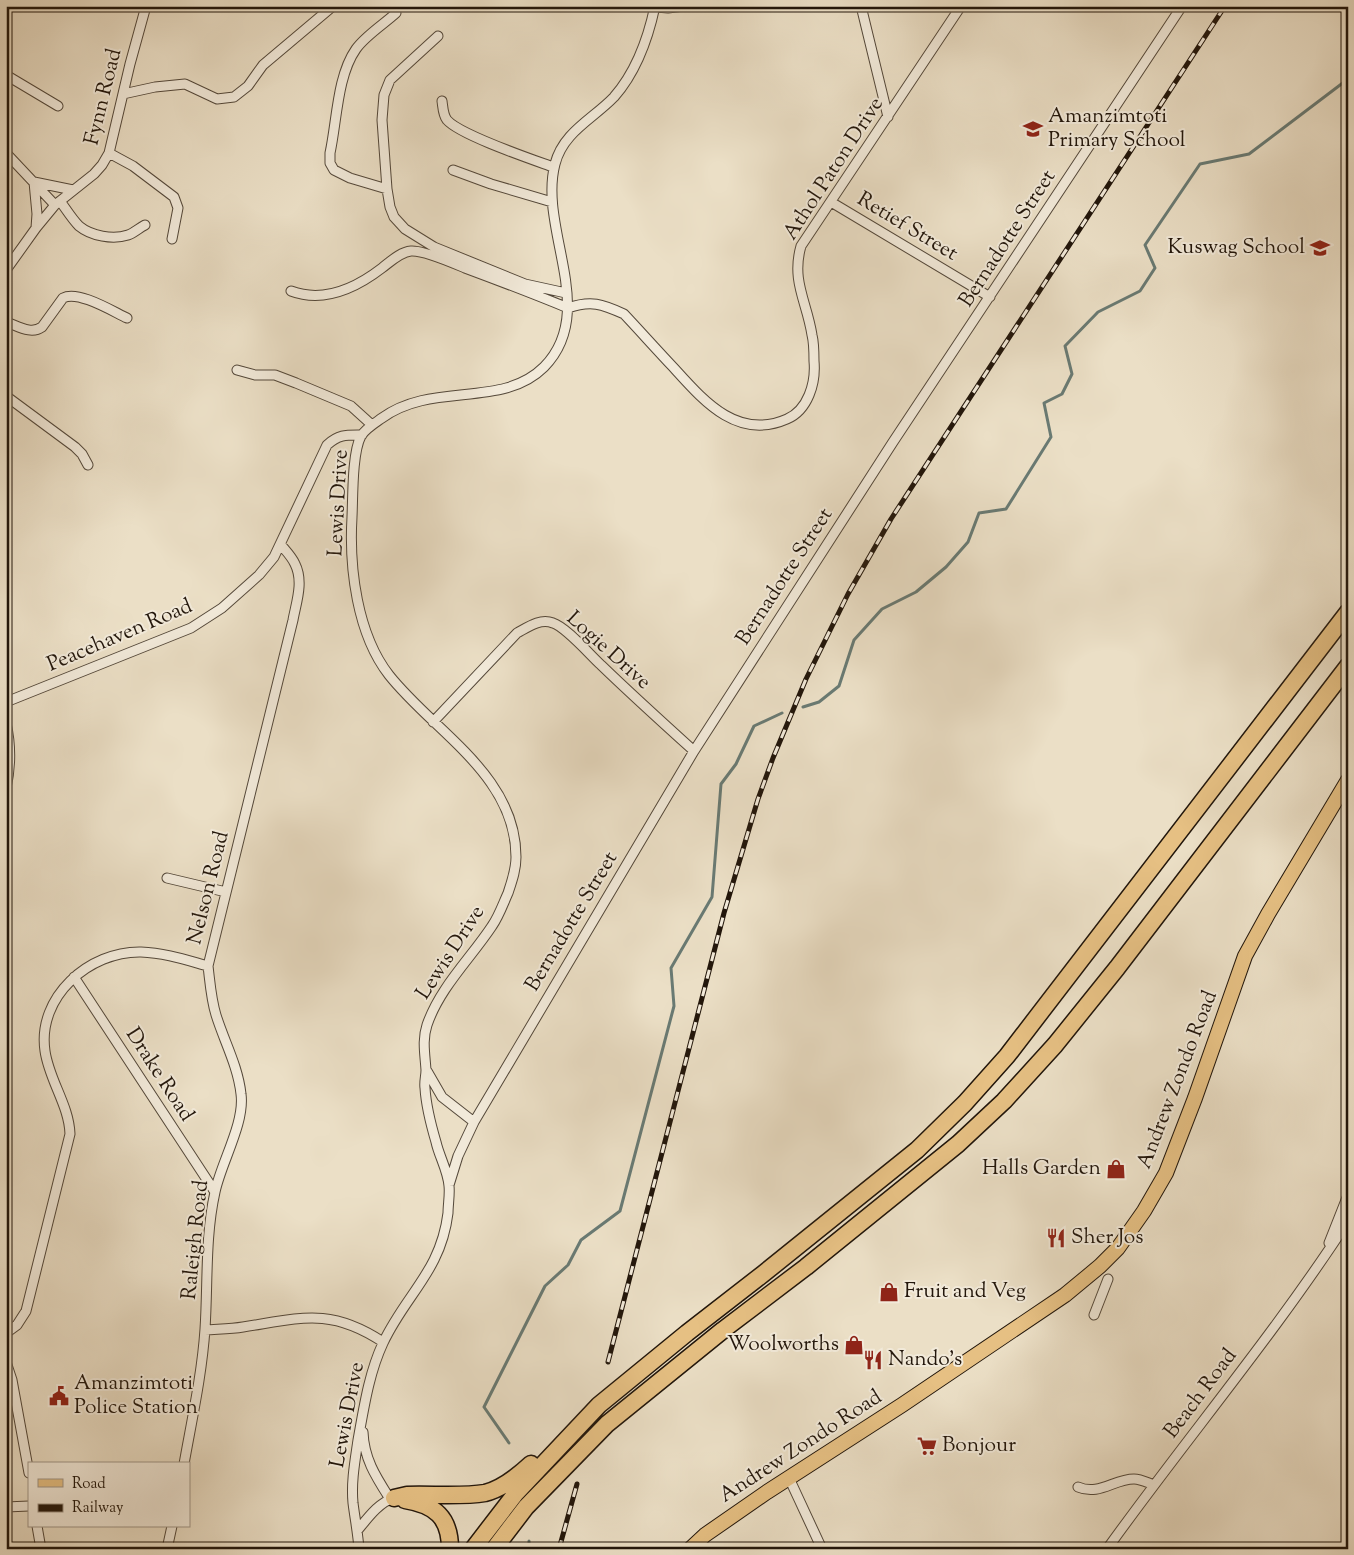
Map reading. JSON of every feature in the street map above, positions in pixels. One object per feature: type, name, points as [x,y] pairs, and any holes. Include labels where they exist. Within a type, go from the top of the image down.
[{"type":"highway","points":[[392,1498],[407,1495],[478,1493],[498,1488],[518,1476],[598,1405],[917,1150],[965,1103],[1006,1056],[1348,612]]},
{"type":"highway","points":[[494,1549],[526,1507],[607,1424],[958,1144],[1004,1101],[1055,1045],[1117,968],[1348,666]]},
{"type":"highway","points":[[473,1549],[516,1493],[598,1405]]},
{"type":"highway","points":[[392,1498],[422,1504],[442,1517],[448,1526],[450,1549]]},
{"type":"main road","name":"Andrew Zondo Road","points":[[690,1549],[705,1535],[789,1478],[902,1405],[1065,1295],[1100,1266],[1118,1248],[1144,1211],[1166,1173],[1196,1098],[1245,956],[1348,780]]},
{"type":"street","name":"Fynn Road","points":[[6,270],[36,228],[57,203],[94,174],[110,153],[146,6]]},
{"type":"street","points":[[123,94],[155,87],[185,84],[217,99],[234,96],[248,86],[263,65],[333,6]]},
{"type":"street","points":[[645,6],[680,8],[684,6]]},
{"type":"street","points":[[861,6],[888,117]]},
{"type":"street","name":"Athol Paton Drive","points":[[568,308],[592,303],[607,306],[624,314],[704,401],[720,414],[737,421],[760,426],[778,423],[795,416],[807,403],[815,364],[812,334],[798,277],[797,260],[801,246],[961,6]]},
{"type":"street","name":"Bernadotte Street","points":[[449,1186],[458,1156],[474,1122],[694,751],[893,442],[1182,6]]},
{"type":"street","name":"Lewis Drive","points":[[474,1122],[442,1097],[431,1081],[426,1068],[423,1050],[427,1026],[442,994],[496,921],[513,878],[516,860],[514,840],[510,820],[499,795],[471,758],[433,722],[386,672],[367,636],[358,603],[353,573],[351,530],[355,457],[362,435],[389,412],[406,404],[428,398],[489,392],[517,386],[530,379],[546,365],[556,351],[565,328],[568,308],[562,252],[552,202],[553,167],[560,148],[574,130],[612,98],[627,80],[640,56],[655,7]]},
{"type":"street","points":[[386,189],[350,178],[334,170],[330,162],[330,153],[348,62],[358,47],[396,13]]},
{"type":"street","points":[[438,36],[390,80],[384,94],[382,120],[386,189],[394,217],[405,229],[434,247],[525,284],[566,293]]},
{"type":"street","points":[[6,75],[58,106]]},
{"type":"street","points":[[442,102],[443,114],[460,131],[553,167]]},
{"type":"street","points":[[6,152],[80,226],[94,234],[121,237],[130,235],[145,225]]},
{"type":"street","points":[[110,153],[133,166],[174,197],[178,208],[172,238]]},
{"type":"street","points":[[453,170],[491,184],[552,202]]},
{"type":"street","points":[[34,182],[73,190]]},
{"type":"street","points":[[34,182],[37,214],[36,228]]},
{"type":"street","name":"Retief Street","points":[[831,202],[990,297]]},
{"type":"street","points":[[291,291],[303,296],[315,297],[337,293],[367,279],[395,258],[412,251],[449,261],[568,308]]},
{"type":"street","points":[[6,322],[26,330],[38,330],[63,298],[69,295],[84,298],[127,318]]},
{"type":"street","points":[[237,370],[255,375],[275,375],[296,383],[351,406],[372,425]]},
{"type":"street","points":[[6,396],[75,447],[82,454],[88,465]]},
{"type":"street","name":"Peacehaven Road","points":[[6,702],[175,635],[206,620],[222,608],[259,575],[274,557],[327,445],[334,438],[343,435],[362,435]]},
{"type":"street","name":"Nelson Road","points":[[6,1334],[17,1325],[26,1311],[68,1150],[70,1120],[48,1067],[44,1042],[47,1021],[54,1000],[63,987],[74,977],[104,959],[122,954],[141,952],[171,956],[208,966],[299,590],[299,578],[295,565],[281,545]]},
{"type":"street","name":"Logie Drive","points":[[433,722],[518,633],[529,626],[545,621],[554,623],[574,639],[694,751]]},
{"type":"street","points":[[6,723],[10,743],[10,772],[6,788]]},
{"type":"street","points":[[167,878],[226,892]]},
{"type":"street","name":"Raleigh Road","points":[[184,1462],[197,1394],[205,1330],[208,1251],[215,1192],[240,1113],[242,1095],[235,1065],[212,1000],[208,966]]},
{"type":"street","name":"Drake Road","points":[[74,977],[215,1192]]},
{"type":"street","name":"Lewis Drive","points":[[359,1549],[353,1501],[353,1476],[368,1386],[384,1342],[434,1261],[443,1239],[448,1213],[449,1186],[436,1143],[424,1090],[426,1068]]},
{"type":"street","name":"Beach Road","points":[[1323,1260],[1348,1195]]},
{"type":"street","name":"Beach Road","points":[[1107,1549],[1304,1288],[1348,1221]]},
{"type":"street","points":[[1094,1315],[1108,1278]]},
{"type":"street","points":[[205,1330],[242,1327],[302,1317],[328,1318],[367,1331],[384,1342]]},
{"type":"street","points":[[6,1362],[12,1380],[28,1468]]},
{"type":"street","points":[[357,1531],[374,1511],[392,1498],[371,1469],[365,1453],[363,1412]]},
{"type":"street","points":[[789,1478],[822,1549]]},
{"type":"street","points":[[1078,1487],[1097,1490],[1133,1479],[1154,1485]]},
{"type":"street","points":[[6,1507],[28,1506]]},
{"type":"street","points":[[37,1528],[41,1549]]},
{"type":"street","points":[[167,1549],[172,1528]]},
{"type":"waterway","points":[[803,707],[819,702],[839,686],[854,640],[882,609],[916,592],[946,567],[968,542],[979,513],[1006,509],[1051,437],[1044,403],[1062,394],[1072,374],[1065,346],[1098,312],[1140,291],[1155,268],[1145,245],[1200,164],[1249,154],[1348,79]]},
{"type":"waterway","points":[[509,1443],[484,1407],[545,1286],[568,1265],[581,1240],[620,1211],[674,1006],[671,968],[712,897],[721,784],[736,764],[754,726],[782,713]]},
{"type":"waterway","points":[[529,1541],[529,1549]]},
{"type":"railway","points":[[608,1362],[724,913],[758,799],[806,679],[848,594],[891,519],[1225,6]]},
{"type":"railway","points":[[559,1549],[577,1484]]},
{"type":"place","name":"Amanzimtoti Primary School","points":[[1033,129]]},
{"type":"place","name":"Kuswag School","points":[[1320,248]]},
{"type":"place","name":"Halls Garden","points":[[1116,1169]]},
{"type":"place","name":"Sher Jos","points":[[1056,1238]]},
{"type":"place","name":"Fruit and Veg","points":[[889,1292]]},
{"type":"place","name":"Woolworths","points":[[854,1345]]},
{"type":"place","name":"Nando's","points":[[873,1360]]},
{"type":"place","name":"Amanzimtoti Police Station","points":[[59,1396]]},
{"type":"place","name":"Bonjour","points":[[927,1446]]}]
